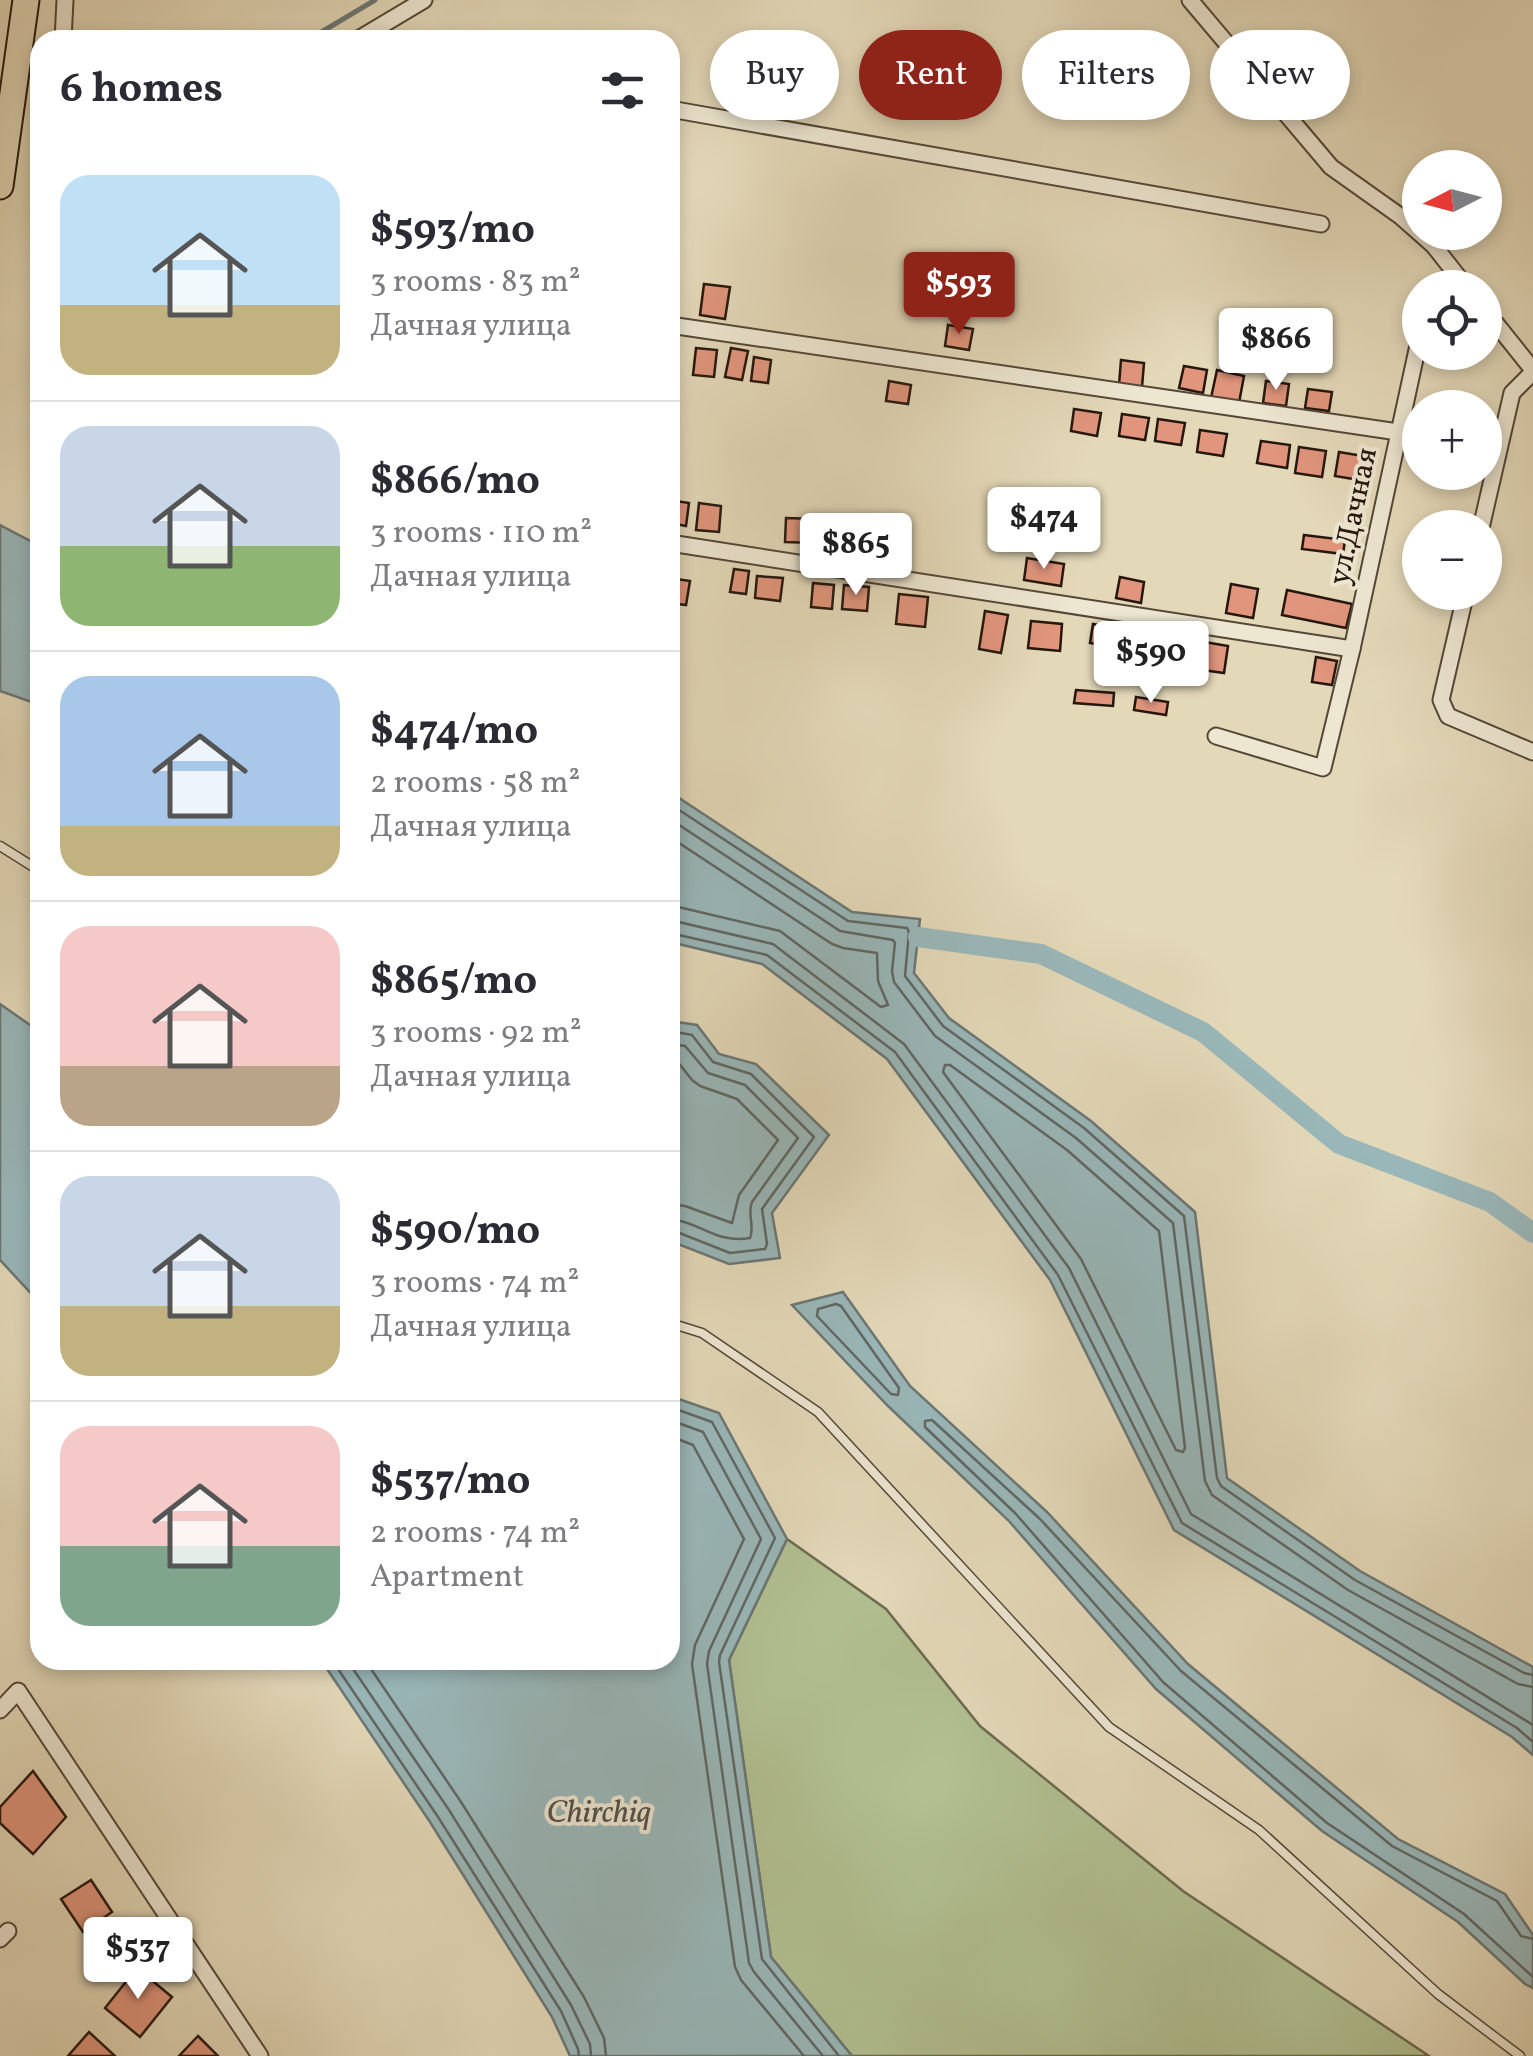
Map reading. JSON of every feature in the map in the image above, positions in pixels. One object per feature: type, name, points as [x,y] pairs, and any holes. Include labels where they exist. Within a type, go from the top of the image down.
[{"type":"highway","points":[[0,186],[26,0]]},
{"type":"street","points":[[64,30],[65,0]]},
{"type":"street","points":[[374,30],[424,0]]},
{"type":"street","points":[[1190,0],[1332,167],[1400,216],[1434,246],[1453,270]]},
{"type":"street","points":[[680,111],[1321,224]]},
{"type":"street","points":[[680,326],[1398,432]]},
{"type":"street","points":[[1485,510],[1512,393],[1533,371],[1502,332]]},
{"type":"street","name":"ул.Дачная","points":[[1216,736],[1323,768],[1412,370]]},
{"type":"street","points":[[680,545],[1352,649]]},
{"type":"street","points":[[1462,610],[1441,700],[1448,716],[1533,752]]},
{"type":"street","points":[[0,1710],[18,1691],[260,2056]]},
{"type":"lane","points":[[0,846],[30,865]]},
{"type":"lane","points":[[680,1326],[702,1333],[818,1412],[1109,1727],[1259,1830],[1438,1994],[1520,2056]]},
{"type":"green space","points":[[787,1539],[886,1609],[980,1726],[1183,1891],[1429,2056],[852,2056],[771,1957],[729,1660]]},
{"type":"water","points":[[0,525],[30,541],[30,702],[0,691]]},
{"type":"water","points":[[680,799],[852,912],[920,919],[914,973],[949,1018],[1091,1121],[1195,1212],[1227,1478],[1360,1571],[1533,1667],[1533,1755],[1512,1737],[1174,1530],[1050,1280],[887,1059],[762,964],[680,944]]},
{"type":"water","points":[[0,1004],[30,1025],[30,1292],[0,1260]]},
{"type":"water","points":[[680,1022],[697,1025],[719,1054],[756,1064],[829,1135],[772,1213],[780,1258],[729,1264],[680,1245]]},
{"type":"water","points":[[843,1292],[910,1386],[1047,1512],[1188,1664],[1398,1839],[1505,1894],[1533,1935],[1533,1988],[1458,1922],[1322,1831],[1156,1689],[1008,1520],[888,1406],[792,1305]]},
{"type":"water","name":"Chirchiq","points":[[680,1399],[719,1413],[787,1539],[729,1660],[771,1957],[852,2056],[570,2056],[552,2017],[430,1822],[328,1670],[680,1670]]},
{"type":"building","points":[[704,284],[730,287],[725,319],[700,315]]},
{"type":"building","points":[[948,325],[973,329],[969,350],[945,346]]},
{"type":"building","points":[[696,348],[717,350],[714,377],[693,375]]},
{"type":"building","points":[[731,348],[748,351],[742,380],[725,377]]},
{"type":"building","points":[[754,357],[771,360],[768,383],[751,381]]},
{"type":"building","points":[[1121,360],[1144,363],[1142,387],[1119,385]]},
{"type":"building","points":[[1184,366],[1207,370],[1203,393],[1179,388]]},
{"type":"building","points":[[1217,370],[1244,376],[1239,403],[1211,398]]},
{"type":"building","points":[[889,381],[911,385],[908,404],[886,401]]},
{"type":"building","points":[[1266,381],[1289,384],[1286,406],[1263,403]]},
{"type":"building","points":[[1308,389],[1332,392],[1329,411],[1305,408]]},
{"type":"building","points":[[1074,409],[1101,413],[1097,436],[1071,431]]},
{"type":"building","points":[[1122,414],[1149,418],[1145,440],[1119,436]]},
{"type":"building","points":[[1158,419],[1185,423],[1181,445],[1155,441]]},
{"type":"building","points":[[1200,430],[1227,434],[1223,456],[1197,452]]},
{"type":"building","points":[[1261,441],[1290,445],[1287,468],[1257,463]]},
{"type":"building","points":[[1299,447],[1326,451],[1322,477],[1295,473]]},
{"type":"building","points":[[1339,452],[1369,457],[1365,481],[1335,476]]},
{"type":"building","points":[[680,502],[689,503],[686,526],[680,525]]},
{"type":"building","points":[[699,503],[721,506],[719,532],[696,530]]},
{"type":"building","points":[[786,518],[815,519],[814,543],[785,542]]},
{"type":"building","points":[[860,531],[884,536],[879,559],[855,555]]},
{"type":"building","points":[[1304,535],[1345,540],[1343,554],[1302,549]]},
{"type":"building","points":[[1027,558],[1064,564],[1061,586],[1024,580]]},
{"type":"building","points":[[734,569],[749,571],[746,594],[730,592]]},
{"type":"building","points":[[757,576],[783,578],[780,601],[755,598]]},
{"type":"building","points":[[1120,577],[1144,582],[1141,603],[1116,598]]},
{"type":"building","points":[[680,580],[690,581],[686,605],[680,604]]},
{"type":"building","points":[[813,583],[834,585],[832,609],[811,607]]},
{"type":"building","points":[[1231,584],[1258,589],[1253,618],[1226,613]]},
{"type":"building","points":[[844,585],[869,587],[867,611],[842,609]]},
{"type":"building","points":[[1287,590],[1352,604],[1346,628],[1282,615]]},
{"type":"building","points":[[899,594],[928,597],[925,627],[896,624]]},
{"type":"building","points":[[985,611],[1008,615],[1001,653],[979,649]]},
{"type":"building","points":[[1031,621],[1062,624],[1060,651],[1028,648]]},
{"type":"building","points":[[1093,624],[1112,627],[1109,646],[1090,643]]},
{"type":"building","points":[[1199,641],[1228,646],[1224,673],[1195,669]]},
{"type":"building","points":[[1316,657],[1337,661],[1332,685],[1312,682]]},
{"type":"building","points":[[1076,690],[1114,693],[1113,706],[1074,703]]},
{"type":"building","points":[[1136,697],[1168,702],[1166,715],[1134,710]]},
{"type":"building","points":[[33,1771],[66,1817],[33,1854],[0,1823],[0,1807]]},
{"type":"building","points":[[91,1880],[112,1912],[83,1932],[61,1899]]},
{"type":"building","points":[[137,1968],[172,1997],[140,2037],[105,2008]]},
{"type":"building","points":[[89,2032],[115,2056],[68,2056]]},
{"type":"building","points":[[198,2036],[218,2056],[179,2056]]},
{"type":"waterway","points":[[325,30],[375,0]]},
{"type":"waterway","points":[[918,937],[1041,954],[1203,1032],[1339,1144],[1490,1202],[1533,1233]]}]
